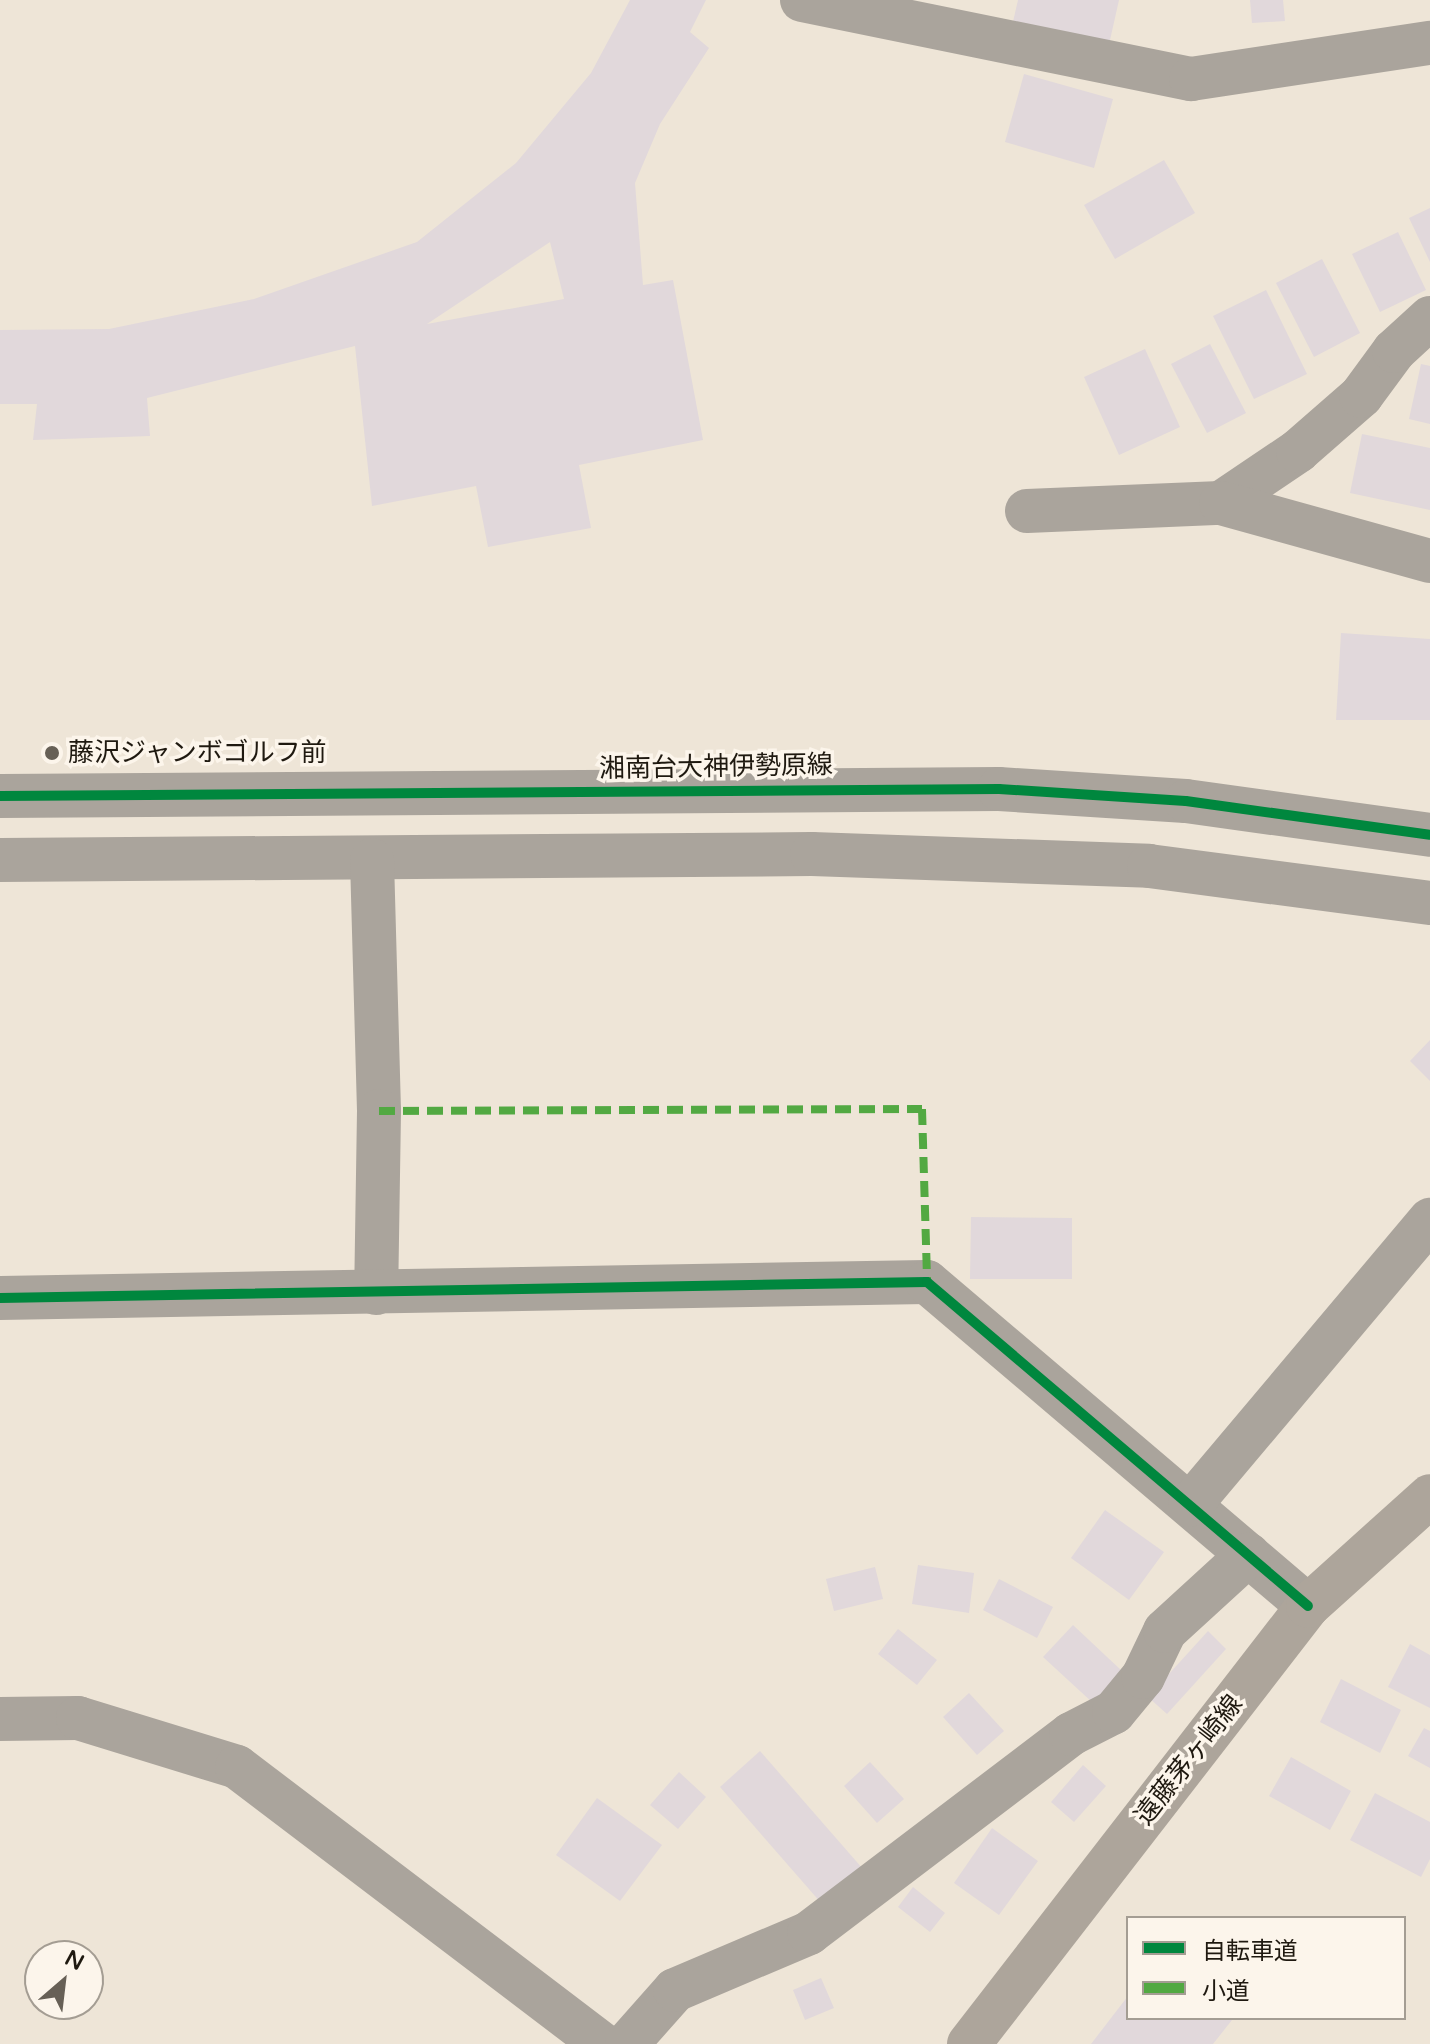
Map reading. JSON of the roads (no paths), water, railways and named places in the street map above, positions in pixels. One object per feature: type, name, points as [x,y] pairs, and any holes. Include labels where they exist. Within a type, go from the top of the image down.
[{"type":"main road","name":"遠藤茅ヶ崎線","points":[[969,2044],[1308,1606],[1430,1496]]},
{"type":"street","points":[[802,0],[1191,79],[1430,43]]},
{"type":"street","points":[[1221,503],[1298,451],[1361,396],[1394,351],[1430,318]]},
{"type":"street","points":[[1027,511],[1221,503],[1430,561]]},
{"type":"street","name":"湘南台大神伊勢原線","points":[[0,796],[999,789],[1186,801],[1430,835]]},
{"type":"street","points":[[0,860],[372,860],[812,854],[1149,866],[1430,903]]},
{"type":"street","points":[[372,860],[379,1111],[376,1293]]},
{"type":"street","points":[[1190,1505],[1430,1220]]},
{"type":"street","points":[[0,1298],[927,1282],[1308,1606]]},
{"type":"street","points":[[627,2044],[675,1990],[809,1933],[1071,1734],[1114,1712],[1143,1677],[1165,1631],[1248,1555]]},
{"type":"street","points":[[0,1719],[78,1718],[237,1767],[602,2044]]},
{"type":"place","name":"藤沢ジャンボゴルフ前","points":[[52,753]]}]
